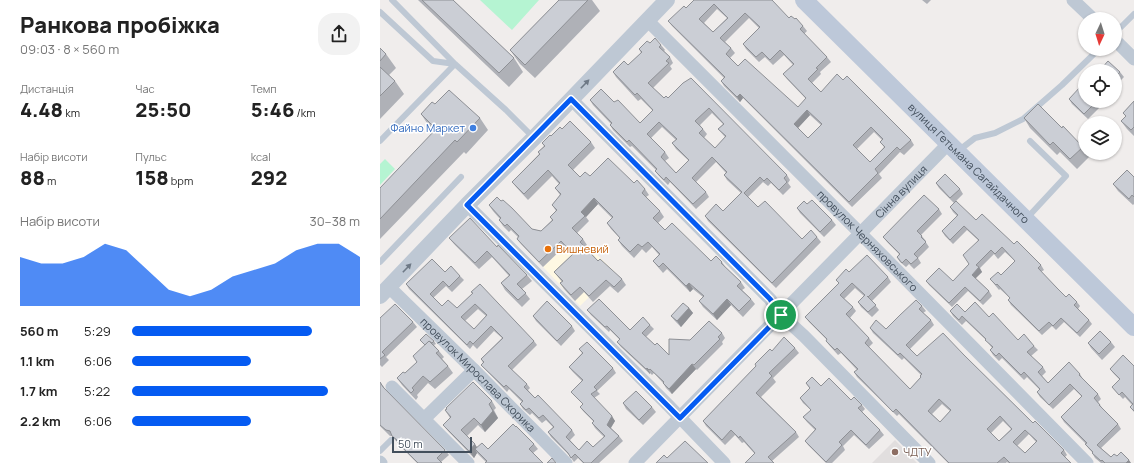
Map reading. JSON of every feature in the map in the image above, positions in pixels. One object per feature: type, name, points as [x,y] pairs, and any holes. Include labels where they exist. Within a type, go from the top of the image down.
[{"type":"main road","name":"вулиця Гетьмана Сагайдачного","points":[[804,0],[1134,327]]},
{"type":"street","points":[[385,291],[667,0]]},
{"type":"street","points":[[1073,0],[1086,12]]},
{"type":"street","name":"провулок Черняховського","points":[[647,20],[861,233],[1087,463]]},
{"type":"street","points":[[1122,47],[1134,59]]},
{"type":"street","points":[[571,99],[770,299],[781,315],[804,336],[929,463]]},
{"type":"street","name":"Сінна вулиця","points":[[635,463],[861,233],[953,147]]},
{"type":"street","points":[[467,205],[724,463]]},
{"type":"street","name":"провулок Мирослава Скорика","points":[[385,291],[474,370],[566,463]]},
{"type":"street","points":[[424,419],[474,370]]},
{"type":"street","points":[[392,387],[468,463]]},
{"type":"lane","points":[[392,0],[455,64],[506,110],[534,138]]},
{"type":"lane","points":[[380,12],[433,61],[455,64]]},
{"type":"lane","points":[[1122,26],[1134,14]]},
{"type":"lane","points":[[953,147],[975,138],[995,133],[1023,119],[1062,85],[1092,56]]},
{"type":"lane","points":[[380,141],[455,64]]},
{"type":"lane","points":[[1026,219],[1066,176],[1030,141]]},
{"type":"lane","points":[[380,262],[462,178]]},
{"type":"lane","points":[[380,451],[391,440]]},
{"type":"shaded area","points":[[568,244],[578,254],[587,245],[615,272],[580,306],[543,267]]},
{"type":"shaded area","name":"ЧДТУ","points":[[895,440],[917,463],[872,463]]},
{"type":"green space","points":[[480,0],[539,0],[512,30]]},
{"type":"green space","points":[[385,159],[395,169],[380,185],[380,164]]},
{"type":"building","points":[[422,0],[453,0],[514,58],[499,73]]},
{"type":"building","points":[[559,0],[588,0],[525,65],[510,50]]},
{"type":"building","points":[[694,0],[772,0],[789,18],[791,16],[795,19],[796,18],[803,26],[800,29],[827,57],[808,79],[821,92],[837,74],[843,80],[847,76],[911,140],[900,150],[897,147],[875,169],[878,173],[849,202],[740,94],[737,97],[721,81],[725,77],[668,21],[684,6],[686,8]],"holes":[[[714,4],[728,18],[713,32],[699,19]],[[745,13],[760,27],[743,44],[756,57],[762,52],[770,60],[780,50],[794,64],[783,74],[806,98],[798,107],[745,59],[738,66],[726,54],[731,48],[720,38]],[[807,110],[822,124],[808,138],[794,124]],[[871,127],[883,139],[880,142],[885,147],[870,162],[853,145]]]},
{"type":"building","points":[[655,38],[661,45],[659,47],[670,57],[666,61],[669,63],[648,83],[664,98],[666,96],[668,98],[683,83],[691,78],[787,175],[784,178],[787,182],[779,190],[767,178],[764,181],[760,177],[744,193],[758,207],[765,201],[802,239],[811,230],[817,237],[772,283],[705,216],[716,204],[723,211],[742,192],[724,175],[727,172],[712,157],[692,178],[706,192],[693,204],[666,177],[664,180],[655,171],[657,169],[629,140],[627,142],[610,125],[612,123],[590,100],[601,89],[614,102],[618,100],[640,123],[653,110],[637,93],[635,95],[613,72],[624,61],[628,65],[642,52],[639,49],[647,41],[650,43]],"holes":[[[709,108],[724,124],[718,129],[726,136],[715,148],[699,133],[703,129],[695,121]],[[659,122],[677,139],[672,143],[689,160],[676,173],[661,157],[665,152],[647,134]]]},
{"type":"building","points":[[380,48],[386,54],[380,61]]},
{"type":"building","points":[[380,67],[395,81],[380,96]]},
{"type":"building","points":[[1078,89],[1078,108],[1069,99]]},
{"type":"building","points":[[449,90],[480,118],[457,142],[455,140],[380,219],[380,188],[436,129],[421,114],[432,102],[435,104]]},
{"type":"building","points":[[1134,101],[1134,127],[1131,130],[1122,122],[1126,116],[1123,113]]},
{"type":"building","points":[[1038,104],[1078,142],[1078,152],[1070,159],[1053,142],[1050,145],[1024,118]]},
{"type":"building","points":[[1078,108],[1090,108],[1084,114]]},
{"type":"building","points":[[570,121],[591,142],[568,165],[580,177],[585,172],[590,176],[608,158],[634,183],[637,180],[645,189],[642,193],[660,211],[653,218],[665,230],[672,223],[711,261],[716,256],[722,262],[721,263],[741,282],[737,286],[751,299],[739,311],[727,299],[713,314],[699,301],[704,296],[689,283],[686,286],[663,263],[659,267],[653,261],[660,254],[648,242],[642,247],[638,244],[630,252],[618,240],[620,238],[607,223],[613,217],[594,198],[581,212],[585,216],[572,228],[583,239],[580,242],[598,261],[600,259],[622,279],[614,287],[606,280],[589,296],[580,287],[571,295],[560,283],[563,281],[554,272],[573,254],[561,241],[539,262],[517,239],[519,236],[507,224],[505,226],[499,220],[501,218],[489,205],[497,197],[512,208],[532,229],[541,231],[553,220],[550,217],[557,210],[552,205],[561,194],[555,188],[560,183],[548,170],[524,194],[512,182],[540,154],[538,152],[545,146],[542,143],[560,127],[562,129]]},
{"type":"building","points":[[1127,170],[1134,177],[1134,197],[1132,195],[1129,199],[1113,184]]},
{"type":"building","points":[[945,174],[960,189],[950,198],[936,183]]},
{"type":"building","points":[[924,195],[939,209],[917,231],[926,242],[914,254],[918,258],[911,264],[906,259],[902,263],[897,257],[900,254],[883,237]]},
{"type":"building","points":[[812,200],[832,220],[820,232],[797,208],[804,201],[807,204]]},
{"type":"building","points":[[956,201],[976,220],[982,214],[1014,244],[1017,241],[1041,265],[1038,268],[1057,288],[1066,297],[1069,294],[1077,302],[1074,305],[1089,320],[1077,333],[1061,318],[1053,326],[1049,322],[1039,331],[1008,300],[1010,298],[990,279],[998,272],[1001,275],[1015,261],[1002,247],[995,254],[991,250],[976,265],[979,267],[972,275],[989,291],[980,301],[965,287],[949,303],[926,281],[939,268],[953,281],[969,264],[963,255],[979,240],[964,226],[950,240],[942,231],[958,215],[950,207]]},
{"type":"building","points":[[470,218],[497,247],[498,245],[527,275],[517,284],[526,293],[518,300],[501,283],[510,275],[487,251],[475,263],[449,238]]},
{"type":"building","points":[[867,255],[888,277],[868,297],[876,305],[868,312],[858,302],[865,295],[852,283],[840,295],[853,307],[846,314],[869,338],[865,343],[910,389],[922,374],[900,353],[898,355],[870,328],[876,320],[886,329],[916,300],[922,306],[919,309],[931,320],[906,345],[917,356],[943,333],[1033,423],[1035,421],[1064,450],[1061,453],[1071,463],[1010,463],[1004,457],[997,463],[949,463],[896,409],[893,412],[854,372],[858,369],[837,348],[835,350],[826,341],[827,339],[805,317],[839,283],[836,280],[846,269],[849,272]],"holes":[[[939,399],[951,410],[940,422],[928,411]],[[1000,416],[1012,429],[999,441],[987,429]],[[1025,430],[1037,441],[1025,453],[1013,442]]]},
{"type":"building","points":[[432,259],[445,272],[451,266],[460,276],[449,287],[443,281],[430,294],[442,306],[448,300],[457,308],[480,284],[534,341],[508,366],[527,384],[524,387],[535,398],[538,395],[572,430],[566,437],[579,450],[587,441],[593,447],[605,436],[592,423],[594,421],[580,407],[583,404],[571,392],[583,380],[569,367],[583,353],[579,349],[587,342],[613,368],[594,387],[597,390],[591,394],[612,416],[607,425],[619,436],[591,463],[584,463],[575,454],[571,458],[548,432],[554,427],[543,415],[539,418],[529,408],[526,410],[520,404],[523,401],[506,385],[504,387],[481,365],[484,362],[481,359],[503,338],[491,326],[473,344],[470,341],[467,345],[406,284]],"holes":[[[475,304],[487,315],[474,329],[461,317]]]},
{"type":"building","points":[[599,299],[630,330],[643,317],[650,325],[642,333],[655,345],[657,343],[669,355],[669,339],[690,340],[709,321],[722,333],[718,337],[720,339],[694,365],[692,364],[669,389],[650,369],[646,369],[617,342],[620,339],[607,326],[605,327],[587,310]]},
{"type":"building","points":[[547,301],[572,326],[557,341],[533,316]]},
{"type":"building","points":[[975,302],[989,317],[993,313],[1018,340],[1024,334],[1034,346],[1027,352],[1043,367],[1038,372],[1048,383],[1069,362],[1080,374],[1079,375],[1098,394],[1094,398],[1099,405],[1118,424],[1097,445],[1111,457],[1114,454],[1117,456],[1121,452],[1129,460],[1126,463],[1105,463],[1102,460],[1101,461],[1085,444],[1087,443],[1061,417],[1082,396],[1070,384],[1049,405],[1037,392],[1040,389],[1024,372],[1021,375],[999,353],[996,356],[990,350],[993,347],[985,340],[986,339],[962,316],[959,320],[950,311],[957,304],[965,312]]},
{"type":"building","points":[[683,303],[689,308],[677,321],[671,316]]},
{"type":"building","points":[[395,304],[413,322],[382,352],[385,355],[380,359],[380,318]]},
{"type":"building","points":[[1100,331],[1111,342],[1099,354],[1088,343]]},
{"type":"building","points":[[426,334],[434,341],[432,343],[429,341],[425,345],[420,340]]},
{"type":"building","points":[[784,337],[795,348],[769,373],[772,376],[756,393],[796,432],[768,457],[774,463],[745,463],[755,453],[740,436],[739,438],[731,430],[722,440],[703,421],[756,366],[755,364],[770,349],[772,351]]},
{"type":"building","points":[[429,341],[439,351],[436,353],[448,366],[430,382],[423,376],[412,388],[414,390],[411,393],[397,378],[417,362],[413,356]]},
{"type":"building","points":[[1123,355],[1134,366],[1134,411],[1130,407],[1133,404],[1122,392],[1119,395],[1112,387],[1120,379],[1110,369]]},
{"type":"building","points":[[812,377],[821,386],[829,378],[851,400],[854,397],[862,405],[858,408],[880,430],[866,445],[851,430],[839,442],[842,445],[826,462],[805,441],[816,429],[803,417],[811,410],[800,398],[810,388],[806,383]]},
{"type":"building","points":[[380,382],[383,387],[445,450],[437,458],[442,463],[418,463],[396,441],[397,440],[392,436],[390,431],[386,430],[380,425]]},
{"type":"building","points":[[473,382],[492,401],[489,404],[493,411],[481,425],[474,418],[461,430],[475,444],[469,451],[443,425],[451,417],[445,410],[447,409],[446,408]]},
{"type":"building","points":[[636,391],[652,407],[639,420],[623,403]]},
{"type":"building","points":[[513,424],[534,444],[529,449],[543,463],[485,463],[487,461],[475,449],[482,443],[488,449]]},
{"type":"building","points":[[685,441],[708,463],[656,463],[664,455],[667,458]]},
{"type":"building","points":[[552,458],[556,463],[547,463]]},
{"type":"place","name":"Файно Маркет","points":[[473,128]]},
{"type":"place","name":"Вишневий","points":[[548,249]]},
{"type":"place","name":"ЧДТУ","points":[[895,452]]},
{"type":"route","points":[[571,99],[770,299],[781,315],[680,418],[467,205],[571,99]]}]
